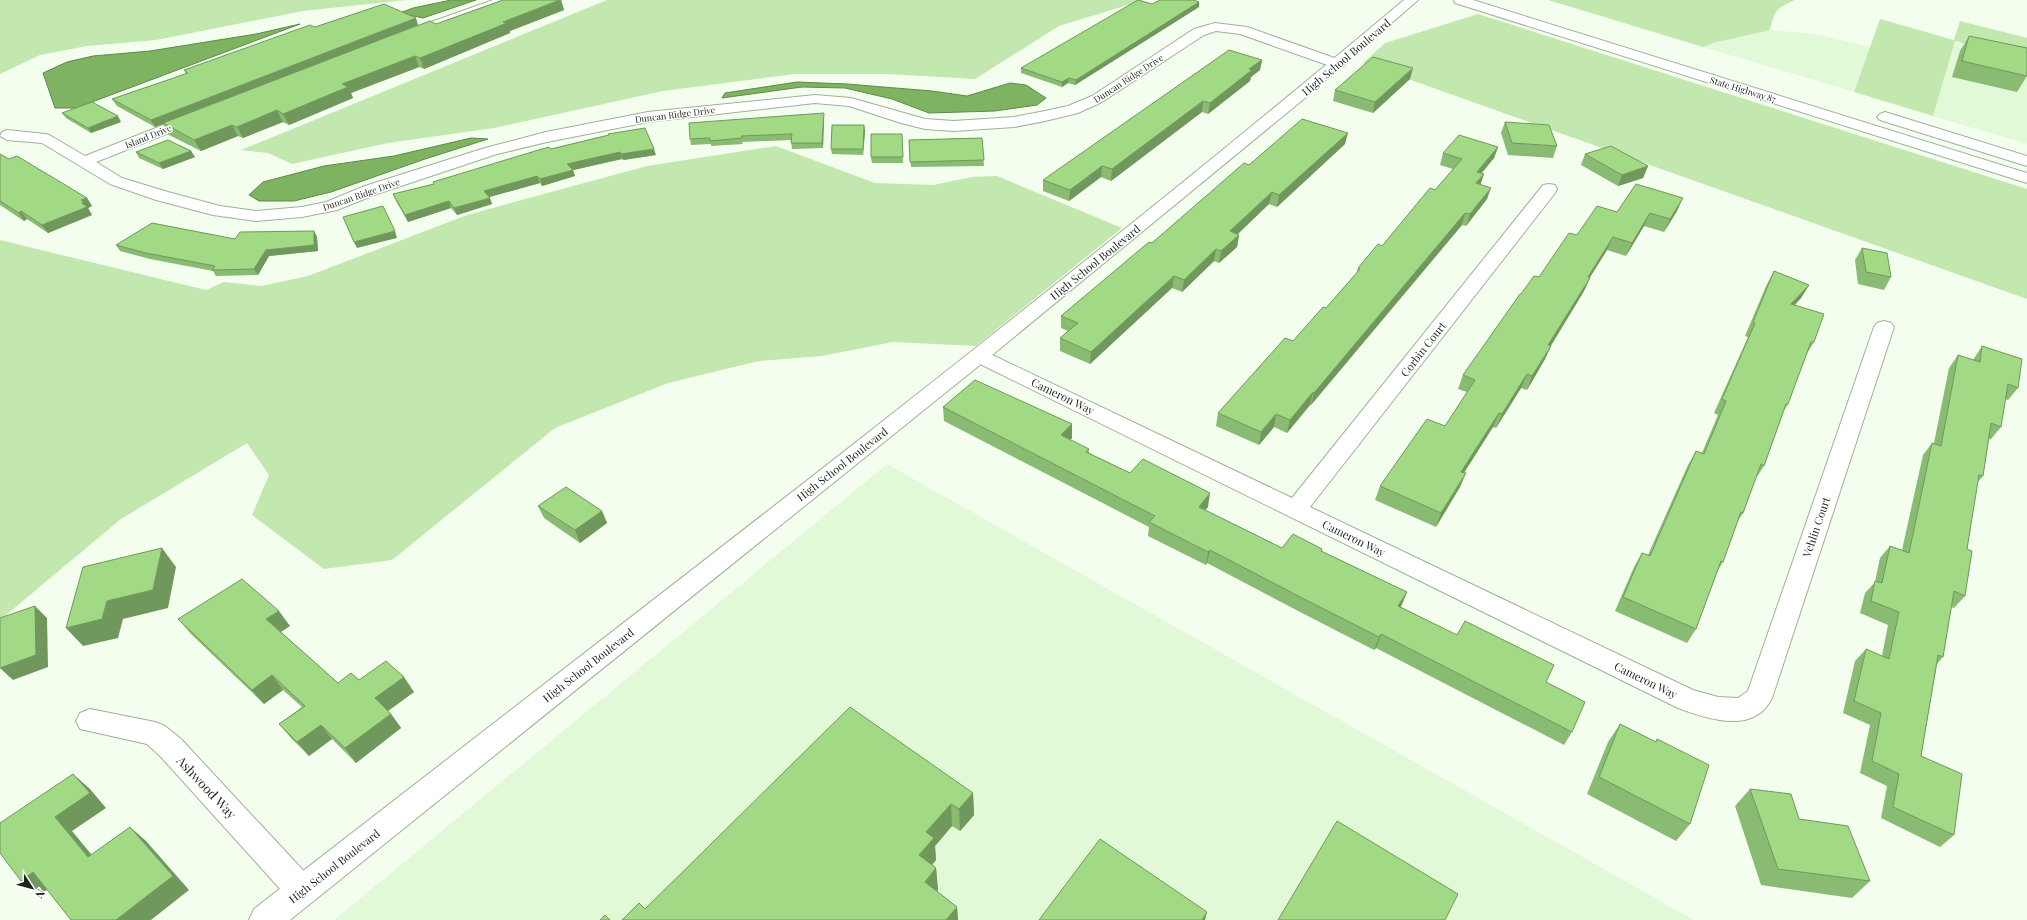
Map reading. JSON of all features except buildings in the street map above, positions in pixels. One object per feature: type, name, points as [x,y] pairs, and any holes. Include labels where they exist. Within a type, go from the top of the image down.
[{"type":"main road","points":[[394,40],[505,0]]},
{"type":"main road","name":"High School Boulevard","points":[[265,920],[979,356],[1338,64],[1412,0]]},
{"type":"main road","name":"State Highway 87","points":[[1460,0],[2027,176]]},
{"type":"main road","points":[[1504,0],[1632,40]]},
{"type":"main road","name":"Duncan Ridge Drive","points":[[7,135],[46,139],[116,181],[162,196],[220,211],[256,216],[302,212],[331,206],[371,190],[490,151],[546,137],[648,117],[815,99],[851,102],[906,120],[925,124],[954,126],[1014,122],[1045,116],[1073,110],[1097,99],[1199,32],[1215,27],[1242,30],[1338,64]]},
{"type":"main road","name":"Island Drive","points":[[83,162],[209,112]]},
{"type":"main road","points":[[1875,114],[2027,161]]},
{"type":"main road","name":"Corbin Court","points":[[1296,509],[1549,189]]},
{"type":"main road","name":"Vehlin Court","points":[[1732,710],[1742,710],[1759,698],[1884,327]]},
{"type":"main road","name":"Cameron Way","points":[[979,356],[1687,700],[1718,709],[1732,710]]},
{"type":"main road","name":"Ashwood Way","points":[[90,721],[155,734],[171,748],[302,891]]},
{"type":"shaded area","points":[[0,0],[406,0],[303,11],[156,40],[87,46],[40,55],[0,74]]},
{"type":"shaded area","points":[[451,0],[476,0],[423,18],[400,13],[413,8]]},
{"type":"shaded area","points":[[607,0],[1144,0],[1059,26],[975,79],[887,74],[794,74],[663,91],[494,128],[388,143],[292,164],[268,153],[241,150]]},
{"type":"shaded area","points":[[1548,0],[1795,0],[1777,10],[1770,30],[1713,43],[1703,47]]},
{"type":"shaded area","points":[[1478,14],[2027,189],[2027,299],[1363,63],[1385,43]]},
{"type":"shaded area","points":[[1880,19],[1954,40],[1960,21],[2027,38],[2027,57],[1955,41],[1933,116],[1854,92]]},
{"type":"shaded area","points":[[300,24],[76,108],[55,108],[43,73],[67,62],[93,56],[150,51],[256,34]]},
{"type":"shaded area","points":[[1770,30],[1816,34],[1870,47],[1854,92],[1703,47],[1713,43]]},
{"type":"shaded area","points":[[1955,41],[2027,57],[2027,144],[1933,116]]},
{"type":"shaded area","points":[[797,82],[847,84],[932,91],[967,96],[1010,83],[1026,85],[1046,98],[1037,105],[995,111],[929,113],[892,99],[845,88],[802,87],[722,98],[725,93]]},
{"type":"shaded area","points":[[471,138],[488,139],[425,159],[331,192],[294,201],[259,201],[249,195],[263,182],[324,166],[394,156]]},
{"type":"shaded area","points":[[776,146],[875,183],[933,185],[972,177],[997,176],[1122,228],[976,346],[893,342],[822,356],[759,361],[668,383],[555,428],[392,560],[324,569],[252,515],[269,475],[247,443],[121,519],[0,620],[0,240],[206,290],[224,282],[261,286],[308,276],[467,215],[647,166]]},
{"type":"shaded area","points":[[887,464],[1694,920],[334,920]]}]
